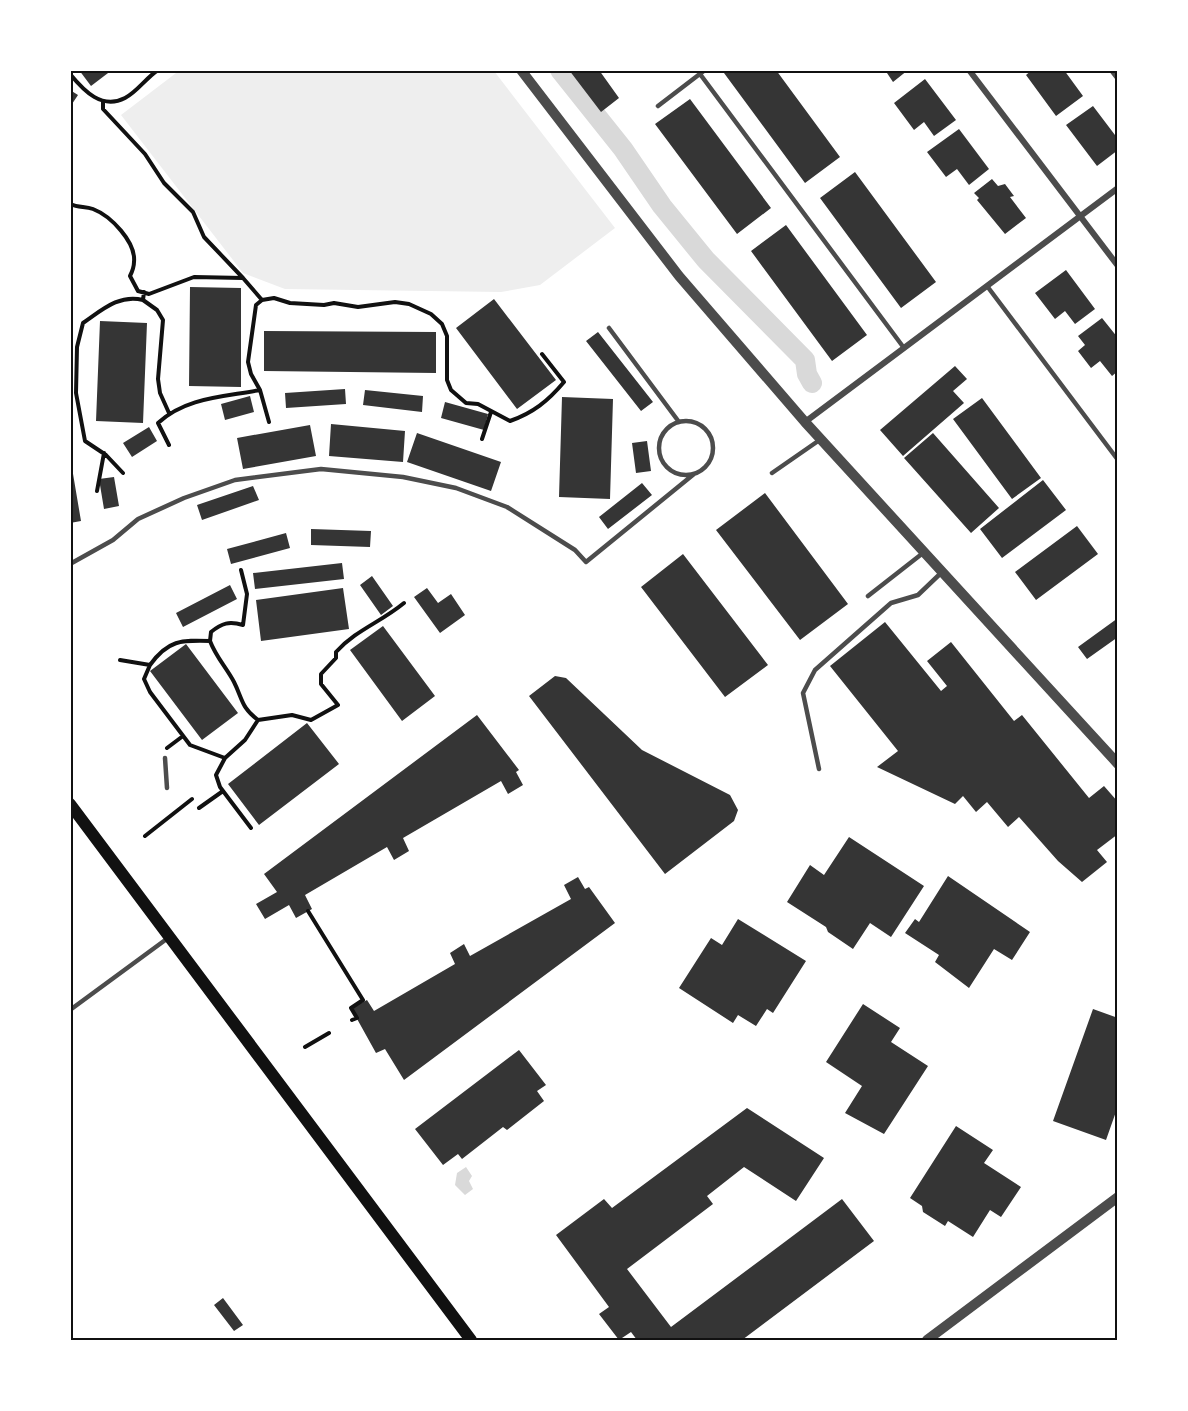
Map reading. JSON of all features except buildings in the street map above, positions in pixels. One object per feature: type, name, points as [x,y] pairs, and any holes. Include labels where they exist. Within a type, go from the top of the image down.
[{"type":"main road","points":[[70,804],[471,1341]]},
{"type":"street","points":[[520,70],[679,276],[805,422],[1118,764]]},
{"type":"street","points":[[969,70],[1118,267]]},
{"type":"street","points":[[805,422],[1118,188]]},
{"type":"street","points":[[927,1341],[1118,1197]]},
{"type":"lane","points":[[658,106],[705,70]]},
{"type":"lane","points":[[1111,70],[1118,80]]},
{"type":"lane","points":[[700,74],[904,348]]},
{"type":"lane","points":[[987,286],[1118,460]]},
{"type":"lane","points":[[609,328],[679,422]]},
{"type":"lane","points":[[70,564],[113,540],[138,519],[184,498],[235,480],[321,469],[403,477],[456,488],[507,507],[575,550],[586,562],[708,464],[713,448],[712,440],[701,426],[694,422],[679,422],[668,428],[663,435],[660,453],[669,468],[677,473],[694,474]]},
{"type":"lane","points":[[772,473],[821,439]]},
{"type":"lane","points":[[868,596],[925,551]]},
{"type":"lane","points":[[819,769],[802,693],[815,670],[891,603],[918,595],[943,571]]},
{"type":"lane","points":[[165,758],[167,788]]},
{"type":"lane","points":[[70,1010],[170,936]]},
{"type":"path","points":[[70,74],[91,96],[103,101],[126,98],[158,70]]},
{"type":"path","points":[[103,101],[104,109],[145,154],[164,183],[193,212],[204,237],[262,300]]},
{"type":"path","points":[[70,204],[79,208],[91,208],[107,218],[127,238],[135,260],[130,276],[138,291],[149,294],[195,277],[243,278]]},
{"type":"path","points":[[142,300],[144,292]]},
{"type":"path","points":[[123,473],[104,453],[85,441],[76,393],[77,347],[83,323],[117,301],[131,297],[142,300],[157,310],[163,320],[158,379],[160,393],[169,413]]},
{"type":"path","points":[[269,422],[260,390],[251,374],[248,362],[256,305],[262,300],[274,298],[290,303],[324,305],[334,303],[358,307],[395,302],[409,304],[432,314],[442,324],[447,336],[447,380],[451,390],[466,403],[478,404],[510,421],[527,415],[549,400],[564,382],[542,354]]},
{"type":"path","points":[[169,445],[158,423],[169,413],[194,401],[260,390]]},
{"type":"path","points":[[482,439],[491,412]]},
{"type":"path","points":[[97,491],[104,453]]},
{"type":"path","points":[[241,570],[247,594],[243,625],[231,622],[220,625],[211,633],[210,641],[216,657],[233,681],[244,710],[258,720],[292,715],[311,720],[338,705],[321,684],[321,674],[350,638],[363,627],[386,618],[404,603]]},
{"type":"path","points":[[210,641],[179,641],[158,653],[144,680],[190,745],[225,758]]},
{"type":"path","points":[[120,660],[150,665]]},
{"type":"path","points":[[251,828],[223,791],[216,775],[225,758],[245,740],[258,720]]},
{"type":"path","points":[[161,753],[183,736]]},
{"type":"path","points":[[199,808],[223,791]]},
{"type":"path","points":[[146,836],[192,799]]},
{"type":"path","points":[[308,911],[363,1000],[351,1008],[357,1018],[352,1020]]},
{"type":"path","points":[[305,1047],[328,1033]]},
{"type":"shaded area","points":[[180,70],[494,71],[615,228],[540,285],[501,292],[285,289],[243,273],[121,115]]},
{"type":"shaded area","points":[[466,1167],[472,1176],[469,1181],[473,1189],[465,1195],[455,1185],[457,1173]]},
{"type":"waterway","points":[[560,70],[623,149],[662,206],[706,260],[805,360],[807,374],[812,383]]}]
